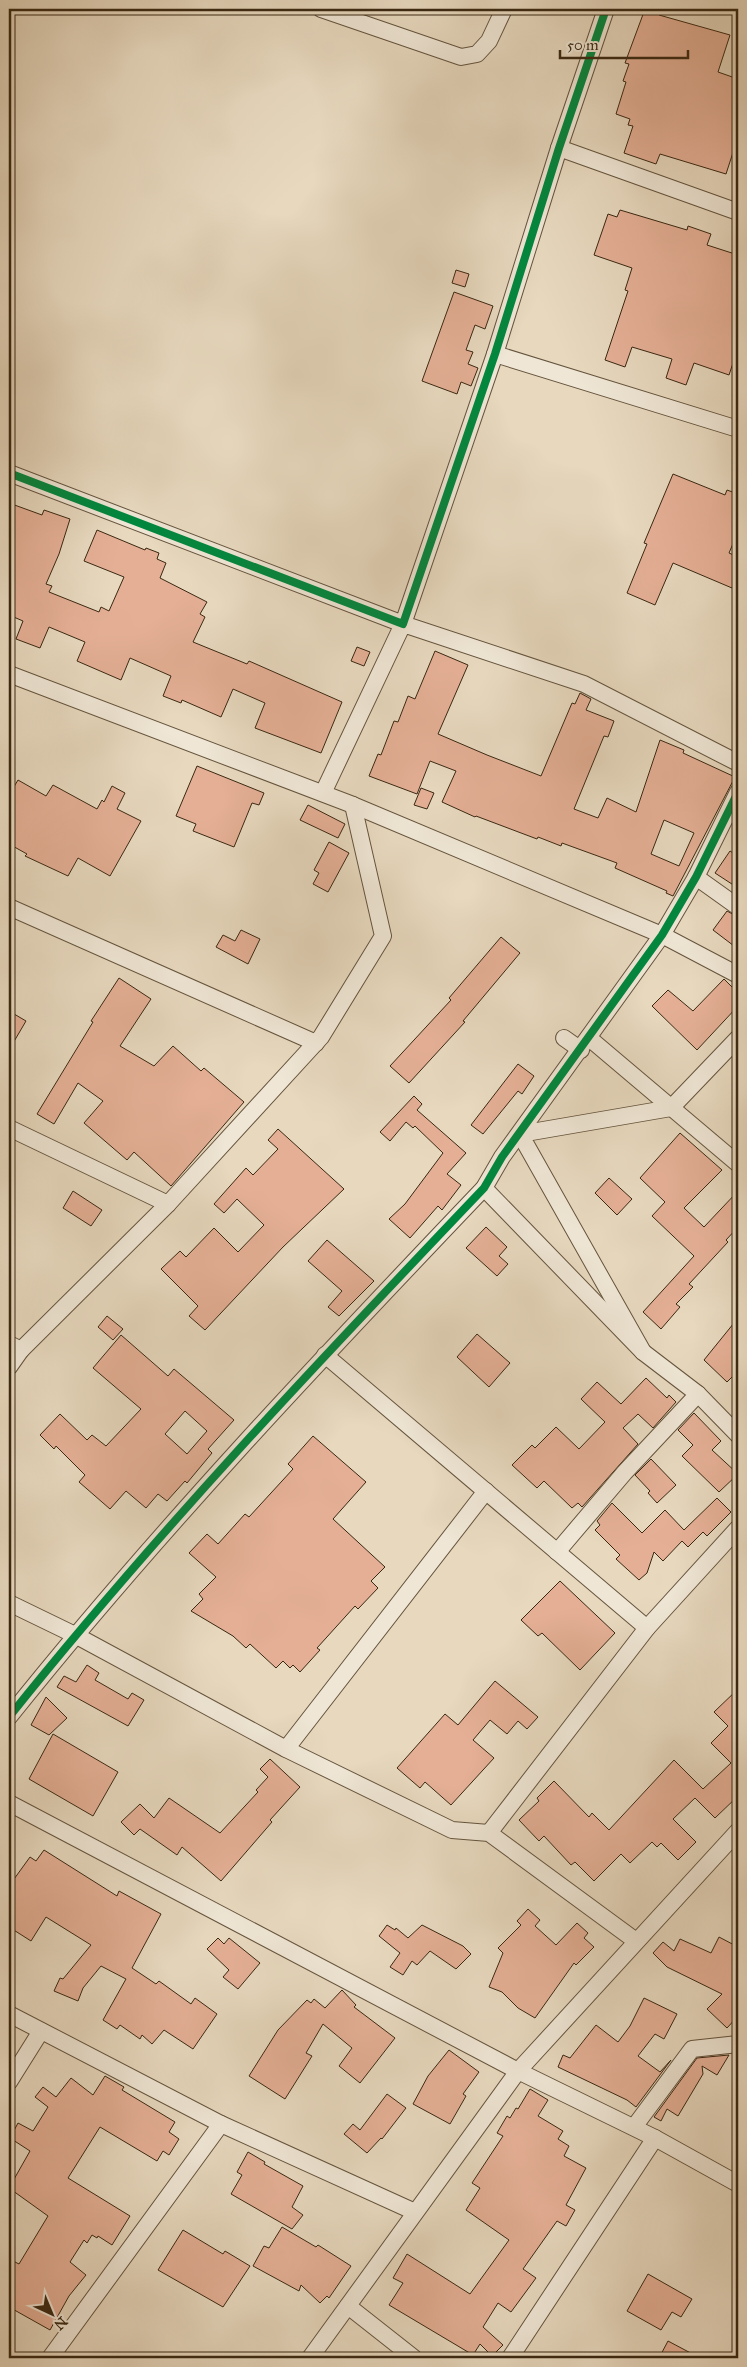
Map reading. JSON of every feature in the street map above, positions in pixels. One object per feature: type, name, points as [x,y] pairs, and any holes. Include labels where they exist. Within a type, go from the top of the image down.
[{"type":"street","points":[[321,9],[461,57],[476,54],[489,41],[504,9]]},
{"type":"street","points":[[323,793],[403,624],[495,354],[559,148],[606,9]]},
{"type":"street","points":[[559,148],[738,212]]},
{"type":"street","points":[[495,354],[738,429]]},
{"type":"street","points":[[9,473],[403,624],[584,684],[738,763]]},
{"type":"street","points":[[9,674],[353,805],[662,935],[738,975]]},
{"type":"street","points":[[9,1717],[74,1635],[325,1355],[484,1188],[520,1134],[662,935],[696,877],[738,792]]},
{"type":"street","points":[[9,1367],[15,1347],[168,1204],[316,1043],[383,936],[353,805]]},
{"type":"street","points":[[696,877],[738,907]]},
{"type":"street","points":[[9,907],[316,1043]]},
{"type":"street","points":[[564,1038],[585,1044],[671,1108],[738,1164]]},
{"type":"street","points":[[520,1134],[671,1108],[738,1038]]},
{"type":"street","points":[[9,1128],[168,1204]]},
{"type":"street","points":[[520,1134],[642,1352]]},
{"type":"street","points":[[484,1188],[642,1352],[698,1394],[738,1434]]},
{"type":"street","points":[[325,1355],[647,1628]]},
{"type":"street","points":[[557,1552],[625,1472],[698,1394]]},
{"type":"street","points":[[286,1749],[486,1491]]},
{"type":"street","points":[[489,1833],[647,1628],[738,1528]]},
{"type":"street","points":[[9,1603],[74,1635],[286,1749],[452,1830],[489,1833],[636,1942]]},
{"type":"street","points":[[9,1803],[518,2071],[656,2138],[738,2184]]},
{"type":"street","points":[[310,2358],[518,2071],[738,1831]]},
{"type":"street","points":[[9,2014],[221,2124],[414,2212]]},
{"type":"street","points":[[9,2082],[41,2031]]},
{"type":"street","points":[[634,2127],[692,2049],[735,2042]]},
{"type":"street","points":[[50,2358],[221,2124]]},
{"type":"street","points":[[510,2358],[656,2138]]},
{"type":"street","points":[[348,2306],[414,2358]]},
{"type":"building","points":[[645,9],[662,9],[659,15],[730,35],[718,72],[738,79],[738,137],[726,174],[660,154],[656,164],[624,153],[633,126],[628,125],[630,119],[616,114],[626,82],[623,81],[629,64],[625,63]]},
{"type":"building","points":[[620,210],[687,230],[688,226],[711,234],[707,245],[738,255],[738,348],[729,375],[694,363],[686,385],[666,378],[672,359],[632,347],[625,367],[605,360],[628,291],[625,290],[632,268],[594,255],[608,214],[617,217]]},
{"type":"building","points":[[456,270],[469,274],[465,287],[452,283]]},
{"type":"building","points":[[454,292],[493,306],[485,329],[475,325],[466,350],[473,352],[468,364],[478,368],[471,386],[461,382],[457,394],[422,381]]},
{"type":"building","points":[[673,474],[725,495],[727,490],[738,494],[738,532],[729,553],[738,557],[738,573],[732,588],[673,563],[655,605],[627,593],[647,544],[644,543]]},
{"type":"building","points":[[9,503],[42,515],[44,510],[70,519],[59,554],[46,584],[52,586],[49,592],[99,612],[101,607],[109,611],[124,577],[84,561],[97,530],[145,550],[146,548],[159,553],[157,559],[166,563],[160,578],[207,602],[200,614],[205,617],[193,642],[247,664],[249,661],[342,702],[321,753],[255,728],[265,703],[233,689],[221,717],[182,700],[181,703],[163,696],[171,676],[130,658],[121,680],[77,661],[85,642],[49,627],[40,648],[16,639],[23,621],[9,615],[9,589],[13,579],[9,578]]},
{"type":"building","points":[[357,647],[370,652],[364,666],[351,661]]},
{"type":"building","points":[[435,651],[468,665],[438,734],[541,776],[572,703],[575,704],[580,693],[591,699],[586,710],[614,721],[608,737],[604,736],[574,809],[598,818],[607,798],[636,812],[660,740],[684,750],[683,753],[735,777],[673,896],[666,893],[667,891],[615,868],[617,863],[562,843],[561,846],[538,837],[537,839],[475,817],[442,802],[456,771],[430,761],[417,794],[369,776],[378,754],[381,755],[394,721],[398,722],[408,696],[415,699]],"holes":[[[664,820],[694,833],[679,866],[651,854]]]},
{"type":"building","points":[[197,766],[264,793],[259,805],[252,803],[234,847],[193,831],[196,824],[176,816]]},
{"type":"building","points":[[18,780],[46,796],[53,785],[97,809],[102,800],[104,802],[112,786],[125,793],[117,809],[141,821],[110,876],[78,858],[68,876],[25,856],[27,854],[9,844],[9,795]]},
{"type":"building","points":[[421,788],[434,793],[427,809],[414,805]]},
{"type":"building","points":[[308,805],[345,824],[338,838],[300,820]]},
{"type":"building","points":[[329,842],[349,853],[328,892],[313,884],[319,873],[314,870]]},
{"type":"building","points":[[730,851],[738,856],[738,888],[715,873]]},
{"type":"building","points":[[727,911],[738,917],[738,949],[713,930]]},
{"type":"building","points":[[241,930],[260,939],[248,964],[216,947],[223,935],[235,941]]},
{"type":"building","points":[[501,937],[520,953],[463,1021],[465,1022],[409,1083],[390,1066],[451,1000],[449,998]]},
{"type":"building","points":[[119,978],[151,999],[120,1046],[154,1066],[173,1046],[201,1071],[204,1068],[244,1102],[171,1186],[134,1152],[127,1160],[84,1123],[103,1101],[78,1083],[54,1124],[37,1114],[93,1022],[91,1021]]},
{"type":"building","points":[[724,979],[738,993],[738,1006],[697,1050],[652,1006],[668,990],[693,1011]]},
{"type":"building","points":[[9,1011],[26,1021],[9,1050]]},
{"type":"building","points":[[518,1064],[534,1076],[522,1094],[518,1091],[483,1134],[471,1125]]},
{"type":"building","points":[[414,1096],[422,1104],[417,1110],[466,1153],[447,1174],[461,1185],[442,1210],[438,1206],[410,1238],[389,1219],[405,1204],[443,1153],[415,1126],[413,1128],[406,1122],[390,1141],[380,1132]]},
{"type":"building","points":[[278,1129],[344,1189],[283,1247],[205,1330],[189,1316],[198,1306],[161,1269],[180,1251],[186,1257],[214,1228],[238,1252],[264,1225],[237,1199],[224,1213],[214,1204],[246,1168],[253,1175],[278,1149],[268,1140]]},
{"type":"building","points":[[680,1133],[722,1170],[684,1208],[704,1227],[738,1191],[738,1227],[726,1240],[728,1242],[689,1284],[693,1287],[676,1304],[680,1307],[661,1329],[643,1312],[694,1256],[652,1216],[665,1202],[640,1178]]},
{"type":"building","points":[[609,1178],[632,1199],[617,1215],[595,1193]]},
{"type":"building","points":[[73,1191],[102,1210],[91,1226],[63,1208]]},
{"type":"building","points":[[486,1227],[507,1247],[499,1256],[508,1264],[497,1276],[466,1248]]},
{"type":"building","points":[[327,1240],[374,1281],[339,1316],[328,1307],[342,1291],[308,1261]]},
{"type":"building","points":[[107,1316],[123,1329],[113,1340],[98,1327]]},
{"type":"building","points":[[738,1318],[738,1371],[727,1382],[704,1360]]},
{"type":"building","points":[[477,1334],[510,1363],[489,1387],[457,1357]]},
{"type":"building","points":[[121,1335],[168,1376],[174,1369],[234,1420],[208,1449],[212,1453],[187,1483],[185,1481],[167,1501],[158,1494],[146,1508],[126,1491],[110,1509],[79,1482],[85,1475],[56,1446],[54,1449],[40,1435],[60,1414],[87,1440],[92,1435],[106,1446],[141,1409],[93,1368]],"holes":[[[185,1411],[207,1431],[187,1454],[165,1434]]]},
{"type":"building","points":[[646,1378],[667,1398],[669,1395],[676,1402],[653,1428],[638,1414],[623,1428],[638,1444],[582,1507],[578,1503],[572,1508],[544,1481],[537,1488],[512,1465],[532,1445],[535,1448],[556,1427],[579,1449],[605,1422],[581,1399],[597,1382],[621,1404]]},
{"type":"building","points":[[694,1413],[721,1441],[712,1450],[738,1474],[719,1492],[682,1456],[693,1445],[678,1430]]},
{"type":"building","points":[[313,1436],[366,1482],[333,1519],[385,1567],[371,1581],[378,1588],[358,1609],[355,1606],[317,1648],[320,1650],[300,1672],[293,1665],[290,1668],[283,1661],[276,1668],[250,1644],[246,1648],[233,1636],[191,1611],[203,1599],[199,1594],[216,1577],[189,1553],[207,1534],[218,1544],[245,1514],[249,1517],[293,1469],[288,1464]]},
{"type":"building","points":[[651,1459],[676,1485],[657,1503],[648,1493],[650,1491],[635,1475]]},
{"type":"building","points":[[717,1498],[731,1512],[707,1536],[703,1532],[688,1547],[682,1541],[663,1561],[654,1552],[647,1573],[639,1580],[616,1559],[620,1555],[595,1530],[600,1525],[597,1521],[612,1503],[642,1533],[665,1510],[684,1530]]},
{"type":"building","points":[[560,1581],[615,1633],[580,1670],[542,1633],[538,1636],[521,1620]]},
{"type":"building","points":[[87,1665],[99,1673],[95,1680],[128,1699],[132,1693],[144,1700],[128,1726],[57,1687],[64,1676],[76,1682]]},
{"type":"building","points":[[495,1681],[538,1717],[527,1729],[518,1721],[507,1734],[490,1720],[473,1740],[494,1758],[451,1805],[425,1782],[420,1788],[397,1768],[445,1714],[458,1725]]},
{"type":"building","points":[[738,1689],[738,1796],[715,1818],[695,1798],[673,1819],[696,1842],[678,1860],[661,1843],[657,1847],[652,1842],[630,1863],[621,1854],[594,1881],[575,1862],[571,1865],[544,1836],[539,1841],[519,1820],[539,1801],[537,1798],[554,1781],[589,1817],[592,1813],[609,1830],[674,1760],[703,1789],[731,1763],[711,1743],[728,1726],[714,1712]]},
{"type":"building","points":[[46,1697],[67,1718],[49,1735],[31,1725]]},
{"type":"building","points":[[53,1734],[118,1772],[93,1816],[29,1779]]},
{"type":"building","points":[[270,1759],[300,1787],[270,1820],[272,1822],[221,1881],[182,1847],[177,1855],[140,1829],[134,1835],[121,1822],[140,1804],[154,1818],[169,1798],[220,1833],[258,1792],[256,1790],[268,1777],[260,1769]]},
{"type":"building","points":[[44,1850],[117,1896],[119,1891],[161,1914],[132,1968],[156,1984],[159,1981],[191,2004],[195,1998],[217,2014],[193,2049],[164,2030],[152,2044],[142,2035],[140,2039],[120,2025],[117,2029],[103,2020],[126,1979],[101,1966],[83,1988],[78,2001],[54,1991],[60,1978],[63,1979],[91,1945],[46,1917],[31,1941],[9,1927],[9,1886],[30,1857],[36,1861]]},
{"type":"building","points":[[528,1909],[540,1920],[535,1926],[556,1945],[577,1923],[588,1933],[584,1938],[594,1947],[576,1965],[574,1963],[535,2018],[518,2008],[502,1992],[489,1987],[503,1953],[498,1948],[521,1925],[517,1921]]},
{"type":"building","points":[[387,1925],[395,1930],[396,1928],[408,1938],[422,1925],[463,1946],[471,1954],[456,1969],[430,1951],[417,1965],[412,1961],[403,1975],[390,1967],[400,1953],[379,1936]]},
{"type":"building","points":[[719,1937],[738,1947],[738,2016],[727,2028],[707,2009],[722,1994],[667,1967],[653,1953],[663,1942],[674,1951],[680,1939],[711,1953]]},
{"type":"building","points":[[218,1938],[224,1944],[229,1938],[260,1963],[238,1989],[223,1977],[229,1970],[207,1949]]},
{"type":"building","points":[[342,1990],[356,2005],[354,2007],[395,2038],[360,2083],[339,2066],[352,2048],[323,2024],[306,2053],[312,2056],[285,2099],[249,2076],[278,2030],[307,2000],[311,2003],[314,1999],[325,2008]]},
{"type":"building","points":[[644,1998],[677,2014],[664,2039],[655,2034],[638,2056],[660,2072],[671,2060],[636,2107],[627,2100],[558,2067],[563,2055],[570,2058],[596,2025],[618,2042],[630,2026]]},
{"type":"building","points":[[449,2050],[479,2072],[463,2094],[466,2096],[450,2124],[413,2104],[428,2076]]},
{"type":"building","points":[[729,2055],[717,2075],[702,2066],[703,2074],[678,2116],[667,2109],[661,2121],[654,2117],[697,2058]]},
{"type":"building","points":[[105,2076],[124,2087],[122,2090],[175,2122],[169,2132],[179,2139],[169,2155],[163,2151],[157,2161],[100,2127],[68,2178],[130,2216],[112,2245],[98,2236],[97,2238],[92,2235],[87,2243],[84,2240],[70,2262],[86,2275],[69,2296],[50,2330],[9,2307],[9,2259],[19,2264],[48,2216],[9,2188],[30,2151],[10,2138],[18,2123],[33,2131],[48,2107],[35,2097],[43,2087],[56,2097],[71,2078],[93,2095]]},
{"type":"building","points":[[530,2089],[548,2100],[538,2116],[563,2131],[558,2139],[569,2146],[564,2156],[586,2168],[566,2205],[575,2210],[566,2226],[557,2221],[523,2269],[536,2278],[511,2312],[498,2303],[483,2327],[503,2345],[492,2356],[480,2344],[473,2355],[389,2305],[403,2283],[393,2278],[407,2254],[470,2294],[509,2240],[466,2210],[480,2188],[472,2183],[503,2136],[497,2133],[507,2116],[510,2118],[516,2108],[518,2109]]},
{"type":"building","points":[[387,2094],[406,2108],[382,2139],[367,2153],[344,2134],[353,2124],[360,2130]]},
{"type":"building","points":[[248,2152],[265,2162],[264,2164],[303,2186],[292,2207],[303,2215],[292,2229],[231,2194],[242,2175],[237,2172]]},
{"type":"building","points":[[282,2227],[316,2247],[318,2245],[351,2266],[329,2298],[327,2296],[320,2303],[301,2285],[299,2291],[253,2266],[264,2246],[269,2248]]},
{"type":"building","points":[[183,2230],[223,2254],[225,2251],[250,2266],[223,2307],[158,2270]]},
{"type":"building","points":[[648,2274],[692,2299],[681,2317],[672,2312],[661,2330],[627,2311]]},
{"type":"building","points":[[668,2341],[700,2358],[659,2358]]},
{"type":"cycle path","points":[[9,473],[403,624],[495,354],[559,148],[606,9]]},
{"type":"cycle path","points":[[9,1717],[123,1580],[240,1448],[484,1188],[502,1157],[662,935],[696,877],[738,792]]}]
